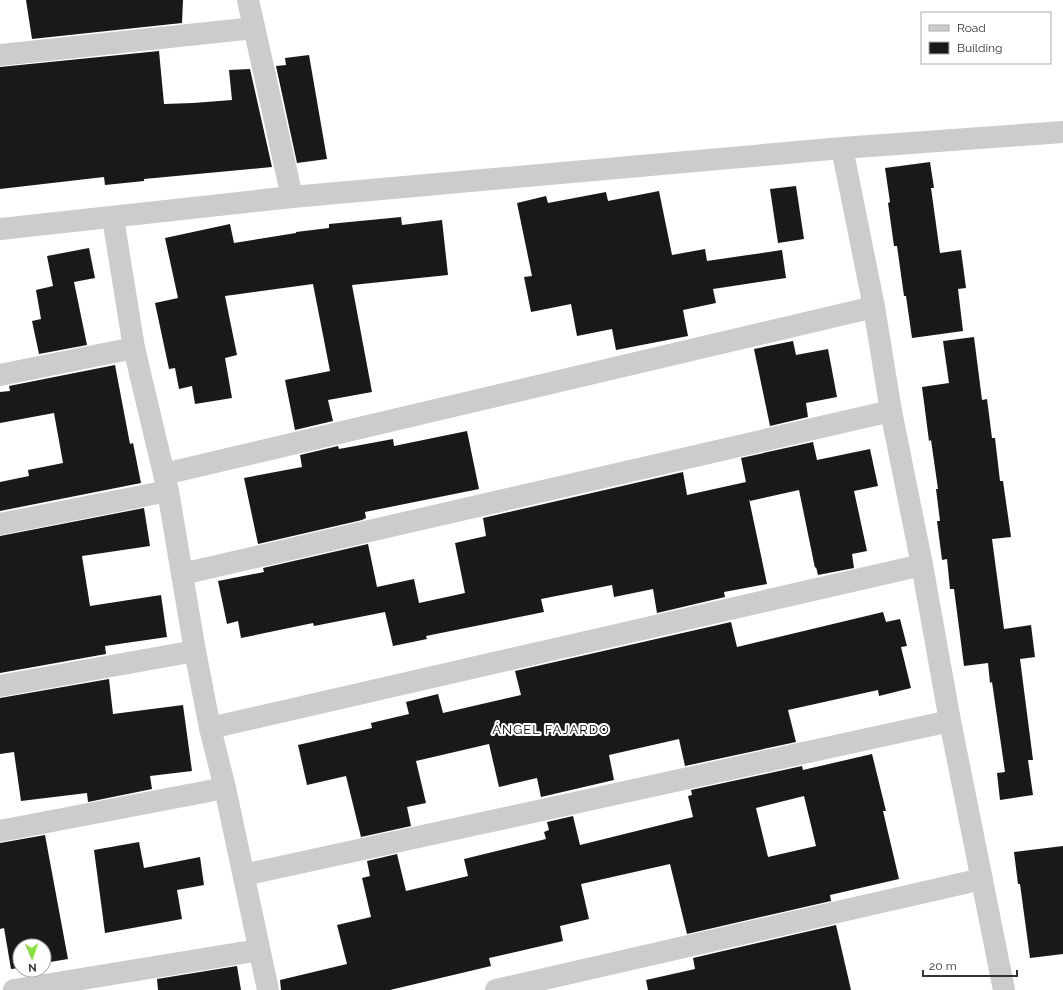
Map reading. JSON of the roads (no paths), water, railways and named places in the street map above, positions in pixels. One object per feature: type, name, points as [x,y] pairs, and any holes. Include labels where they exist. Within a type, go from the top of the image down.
[{"type":"street","points":[[248,0],[292,197]]},
{"type":"street","points":[[0,54],[254,28]]},
{"type":"street","points":[[0,229],[113,218],[292,197],[842,148],[1063,132]]},
{"type":"street","points":[[842,148],[874,307],[891,411],[922,565],[950,721],[1004,990]]},
{"type":"street","points":[[113,218],[134,348],[166,482],[195,651],[210,728],[225,788],[268,990]]},
{"type":"street","points":[[0,524],[874,307]]},
{"type":"street","points":[[0,375],[134,348]]},
{"type":"street","points":[[182,574],[891,411]]},
{"type":"street","points":[[210,728],[922,565]]},
{"type":"street","points":[[0,686],[195,651]]},
{"type":"street","points":[[244,875],[950,721]]},
{"type":"street","points":[[0,831],[225,788]]},
{"type":"street","points":[[496,990],[982,879]]},
{"type":"street","points":[[14,990],[259,950]]},
{"type":"district","name":"ÁNGEL FAJARDO","points":[[551,729]]}]
